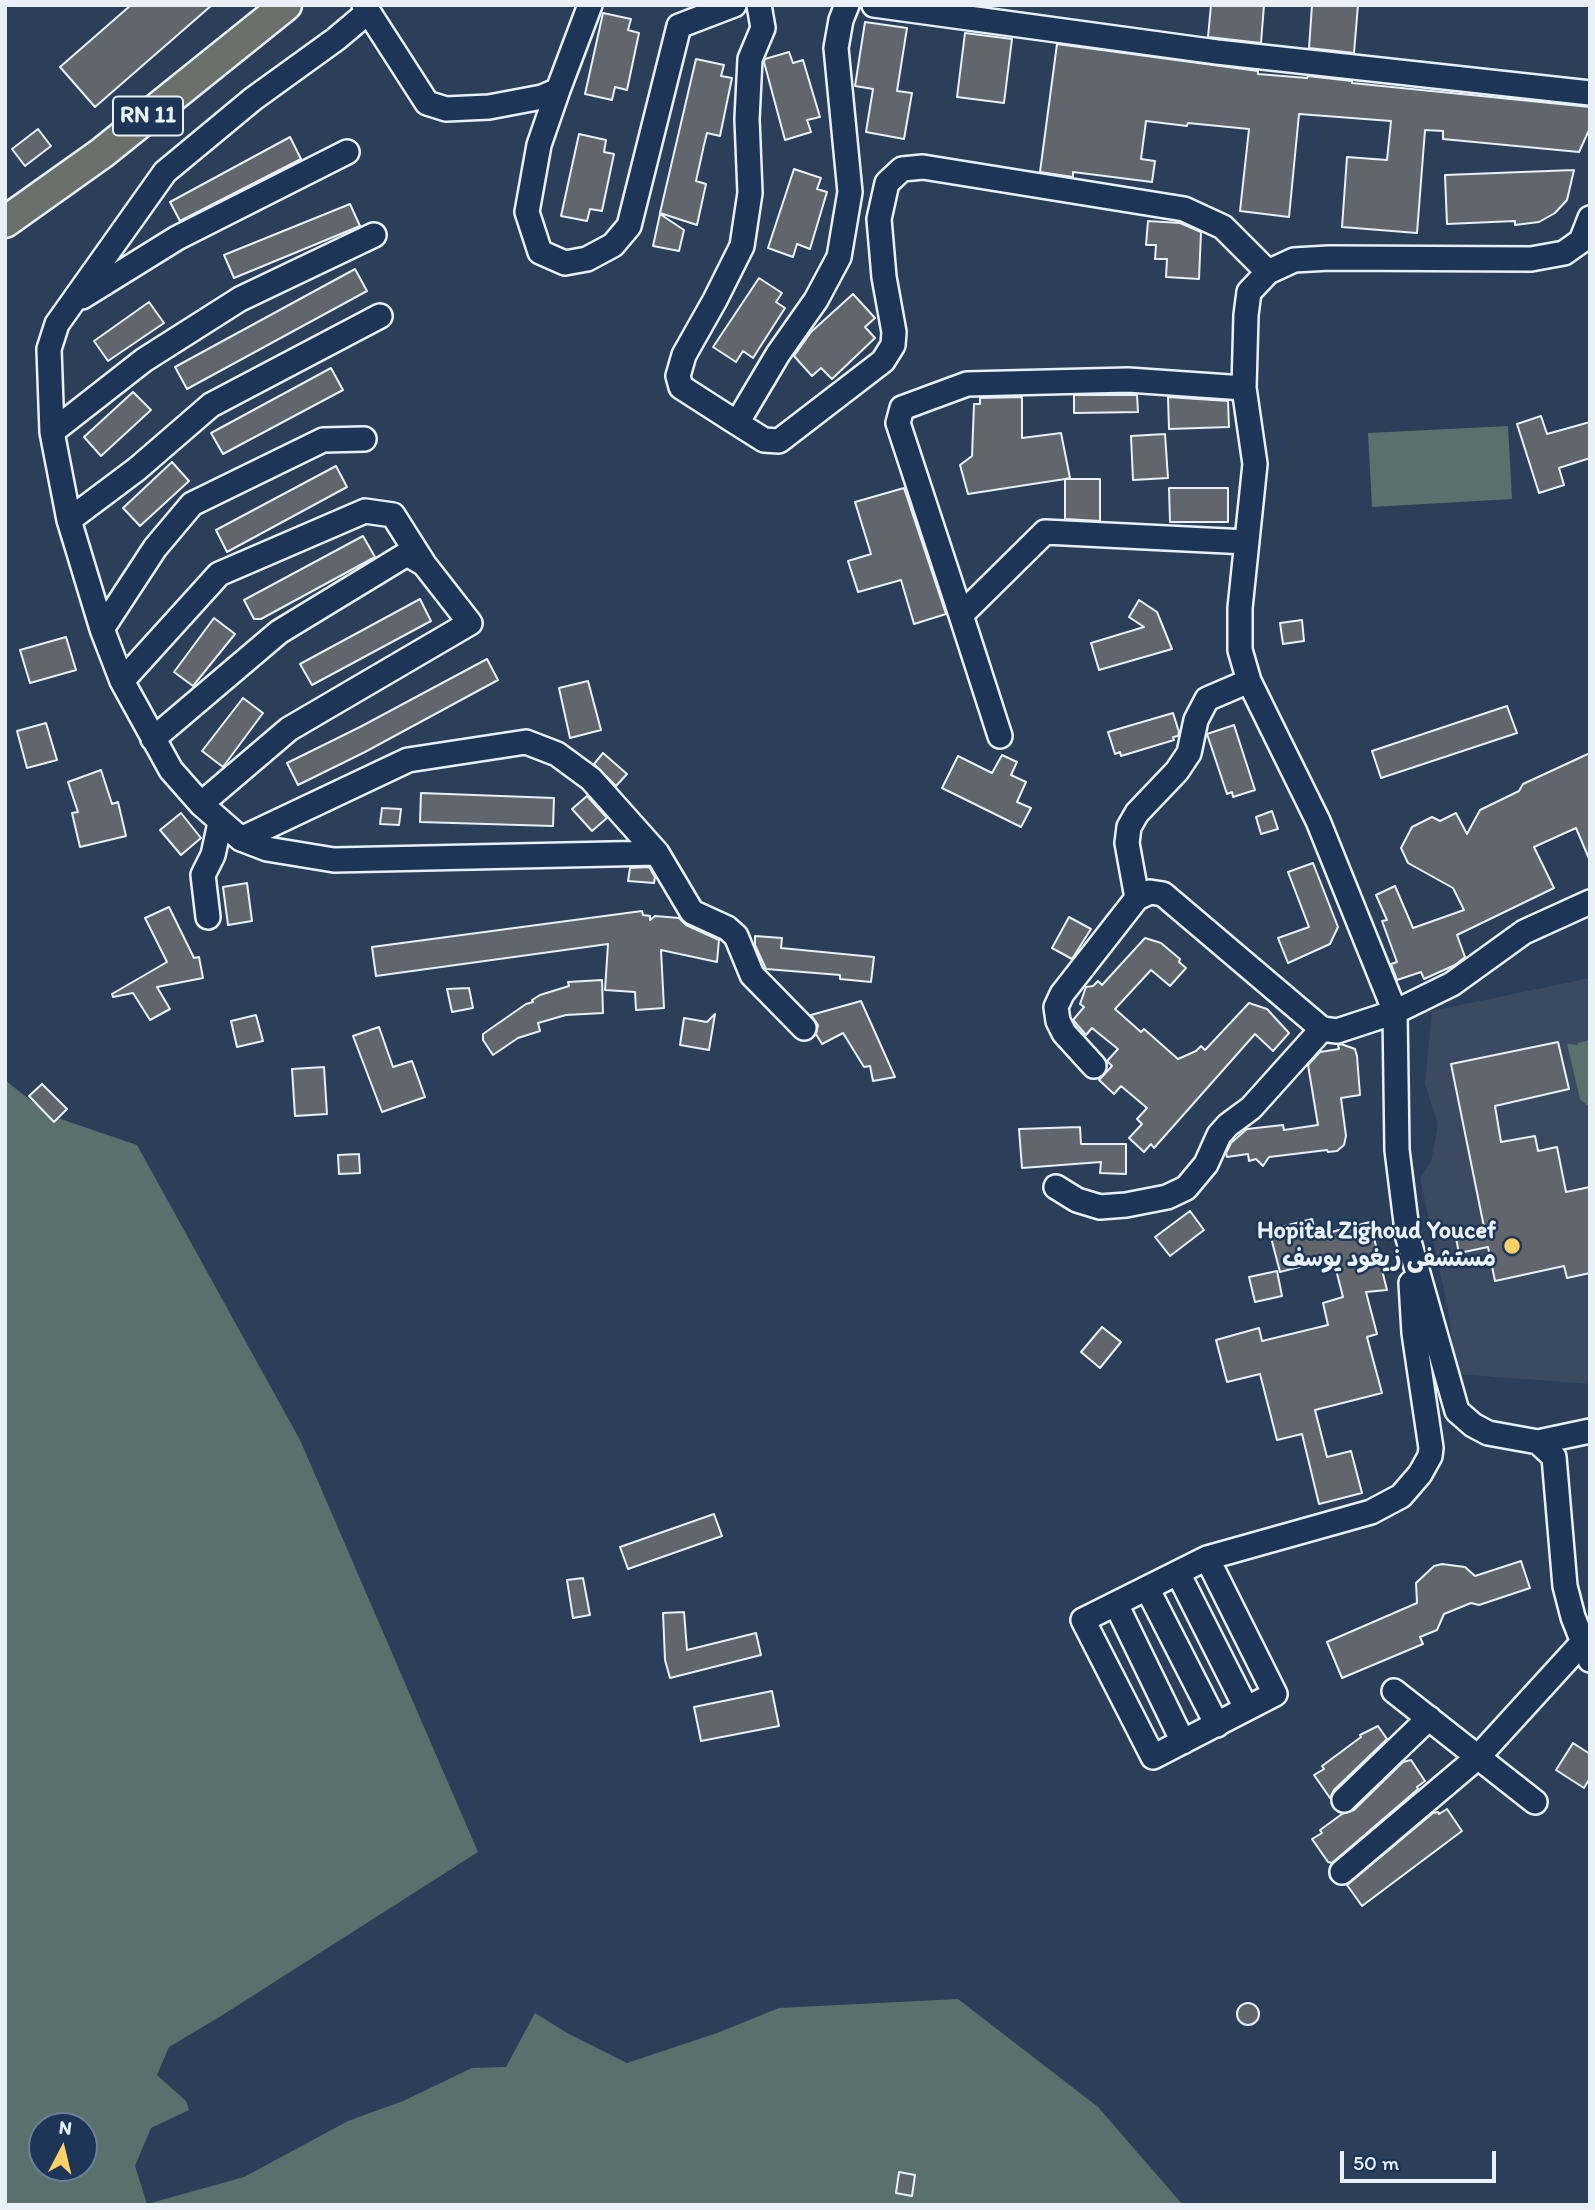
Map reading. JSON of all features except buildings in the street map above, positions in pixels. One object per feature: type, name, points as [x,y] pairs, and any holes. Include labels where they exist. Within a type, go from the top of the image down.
[{"type":"main road","name":"RN 11","points":[[5,222],[102,153],[286,5]]},
{"type":"street","points":[[590,5],[539,145],[527,212],[540,251],[565,263],[587,259],[613,245],[629,226],[679,26],[734,5]]},
{"type":"street","points":[[759,5],[763,28],[750,59],[747,119],[750,193],[742,246],[684,355],[678,376],[681,387],[764,440],[779,441],[883,361],[893,345],[894,332],[884,277],[879,219],[887,183],[902,169],[923,167],[1184,209],[1223,227],[1268,272]]},
{"type":"street","points":[[737,423],[778,354],[816,300],[839,257],[850,192],[836,48],[847,5]]},
{"type":"street","points":[[874,5],[1217,52],[1590,93]]},
{"type":"street","points":[[558,90],[542,97],[489,107],[446,109],[427,103],[366,9],[336,39],[253,99],[165,172],[57,324],[49,349],[52,432],[69,520],[102,629],[122,681],[171,771],[220,823],[241,839],[267,849],[334,860],[657,853]]},
{"type":"street","points":[[75,301],[177,238],[347,152]]},
{"type":"street","points":[[1207,1558],[1275,1694],[1153,1757],[1083,1620],[1207,1558],[1371,1512],[1401,1496],[1420,1474],[1430,1456],[1431,1448],[1414,1333],[1408,1238],[1397,1150],[1395,1012],[1318,821],[1249,681],[1240,650],[1240,608],[1255,464],[1244,388],[1249,292],[1268,272],[1294,260],[1531,259],[1564,253],[1581,241],[1590,218]]},
{"type":"street","points":[[52,432],[144,360],[240,299],[374,235]]},
{"type":"street","points":[[69,520],[137,469],[211,405],[380,316]]},
{"type":"street","points":[[1000,736],[898,423],[902,408],[967,384],[1128,380],[1244,388]]},
{"type":"street","points":[[102,629],[155,548],[192,505],[323,440],[364,439]]},
{"type":"street","points":[[122,681],[219,574],[365,511],[393,514],[424,564],[470,623],[289,729],[201,804]]},
{"type":"street","points":[[961,615],[1045,532],[1247,542]]},
{"type":"street","points":[[153,739],[279,632],[407,554],[424,564]]},
{"type":"street","points":[[1137,898],[1127,843],[1129,827],[1137,813],[1177,771],[1189,753],[1196,720],[1207,699],[1249,681]]},
{"type":"street","points":[[241,839],[408,760],[526,742],[557,754],[591,779],[657,853],[692,912],[727,928],[736,936],[752,975],[804,1028]]},
{"type":"street","points":[[208,917],[203,875],[213,855],[220,823]]},
{"type":"street","points":[[1094,1066],[1064,1033],[1058,1021],[1056,1007],[1062,994],[1137,898],[1150,892],[1163,894],[1322,1029],[1337,1031],[1395,1012],[1452,984],[1524,932],[1590,902]]},
{"type":"street","points":[[1056,1187],[1077,1200],[1100,1207],[1167,1197],[1186,1188],[1198,1177],[1219,1135],[1251,1108],[1322,1029]]},
{"type":"street","points":[[1408,1238],[1457,1411],[1473,1425],[1488,1433],[1538,1442],[1590,1431]]},
{"type":"street","points":[[1342,1872],[1478,1757],[1586,1651],[1581,1614],[1565,1586],[1556,1468],[1553,1457],[1538,1442]]},
{"type":"street","points":[[1178,1573],[1247,1708]]},
{"type":"street","points":[[1147,1588],[1217,1725]]},
{"type":"street","points":[[1116,1604],[1183,1742]]},
{"type":"street","points":[[1394,1691],[1535,1802]]},
{"type":"street","points":[[1344,1800],[1429,1718]]},
{"type":"shaded area","name":"Hopital Zighoud Youcef مستشفى زيغود يوسف","points":[[1590,978],[1590,1384],[1456,1374],[1449,1314],[1420,1178],[1431,1162],[1438,1124],[1425,1084],[1432,1011]]},
{"type":"green space","points":[[1508,426],[1512,499],[1372,507],[1368,433]]},
{"type":"green space","points":[[1590,1040],[1590,1108],[1580,1099],[1567,1044],[1578,1045]]},
{"type":"green space","points":[[5,1080],[49,1115],[137,1145],[300,1440],[478,1852],[169,2047],[157,2075],[186,2101],[189,2110],[151,2128],[135,2166],[147,2204],[244,2177],[348,2121],[403,2101],[472,2068],[506,2067],[535,2013],[567,2033],[627,2063],[717,2033],[779,2008],[958,1999],[1098,2107],[1183,2205],[5,2205]]},
{"type":"place","name":"Hopital Zighoud Youcef مستشفى زيغود يوسف","points":[[1512,1246]]}]
